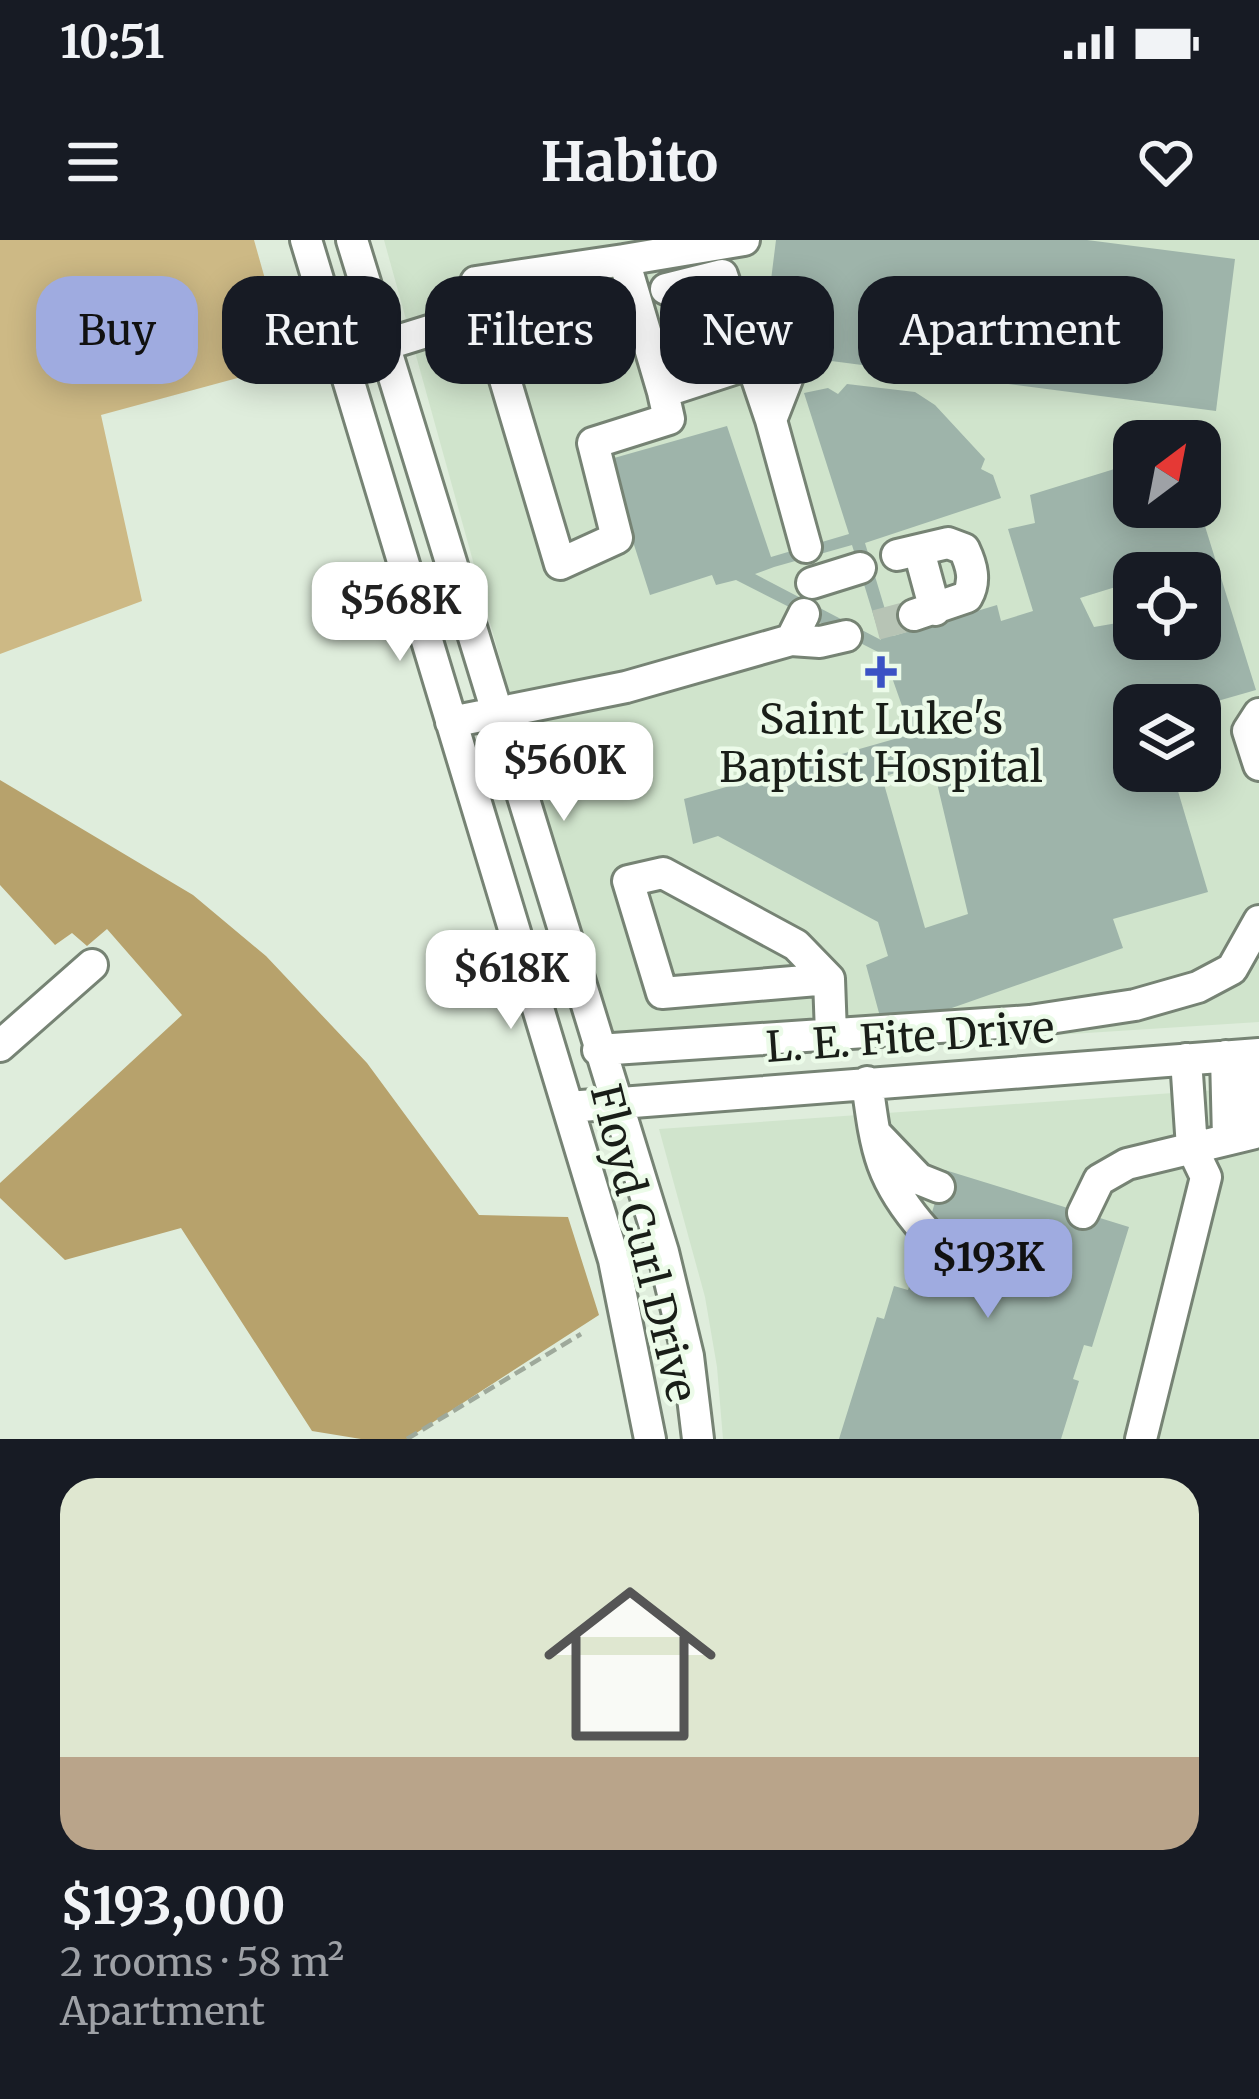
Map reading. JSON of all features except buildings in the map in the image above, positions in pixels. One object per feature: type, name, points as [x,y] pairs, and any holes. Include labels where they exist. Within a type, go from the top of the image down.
[{"type":"street","name":"Floyd Curl Drive","points":[[306,240],[614,1260],[649,1434]]},
{"type":"street","name":"Floyd Curl Drive","points":[[352,240],[363,276]]},
{"type":"street","points":[[624,260],[669,419],[593,443],[617,538],[560,564],[476,282],[744,240]]},
{"type":"street","name":"Floyd Curl Drive","points":[[396,384],[663,1252],[688,1356],[698,1432]]},
{"type":"street","points":[[663,392],[688,384]]},
{"type":"street","points":[[757,384],[771,420],[805,591],[820,641],[861,630]]},
{"type":"street","points":[[771,420],[785,384]]},
{"type":"street","points":[[948,543],[964,550],[973,587],[967,598],[925,613],[908,553],[948,543]]},
{"type":"street","points":[[452,722],[626,687],[805,591],[860,568]]},
{"type":"street","points":[[1259,714],[1248,731],[1259,765]]},
{"type":"street","points":[[829,979],[662,993],[628,881],[663,873],[796,945],[829,979],[831,1034]]},
{"type":"street","points":[[598,1050],[1030,1021],[1135,1005],[1198,987],[1232,969],[1259,921]]},
{"type":"street","points":[[0,1046],[92,965]]},
{"type":"street","points":[[1225,1056],[1228,1139]]},
{"type":"street","points":[[1141,1439],[1206,1177],[1228,1139],[1225,1056]]},
{"type":"street","name":"L. E. Fite Drive","points":[[568,1107],[1225,1056]]},
{"type":"street","points":[[867,1082],[878,1160],[893,1189],[926,1232]]},
{"type":"street","points":[[873,1131],[919,1179],[939,1186]]},
{"type":"street","points":[[1083,1213],[1100,1180],[1127,1164],[1228,1139]]},
{"type":"street","points":[[649,1434],[698,1432]]},
{"type":"path","points":[[407,1439],[581,1334]]},
{"type":"shaded area","points":[[0,240],[254,240],[264,276],[222,276],[222,382],[101,415],[142,601],[0,654]]},
{"type":"shaded area","name":"Saint Luke's Baptist Hospital","points":[[384,240],[1259,240],[1259,1022],[612,1063],[401,301],[401,276],[394,276]]},
{"type":"shaded area","points":[[0,780],[193,895],[266,956],[367,1063],[479,1215],[568,1217],[599,1315],[407,1439],[361,1439],[312,1431],[181,1228],[65,1260],[0,1198],[0,1183],[182,1015],[107,929],[87,946],[72,933],[55,945],[0,885]]},
{"type":"shaded area","points":[[1259,1087],[1259,1439],[723,1439],[705,1297],[659,1129]]},
{"type":"tunnel","points":[[876,625],[914,615]]},
{"type":"place","name":"Saint Luke's Baptist Hospital","points":[[881,672]]}]
